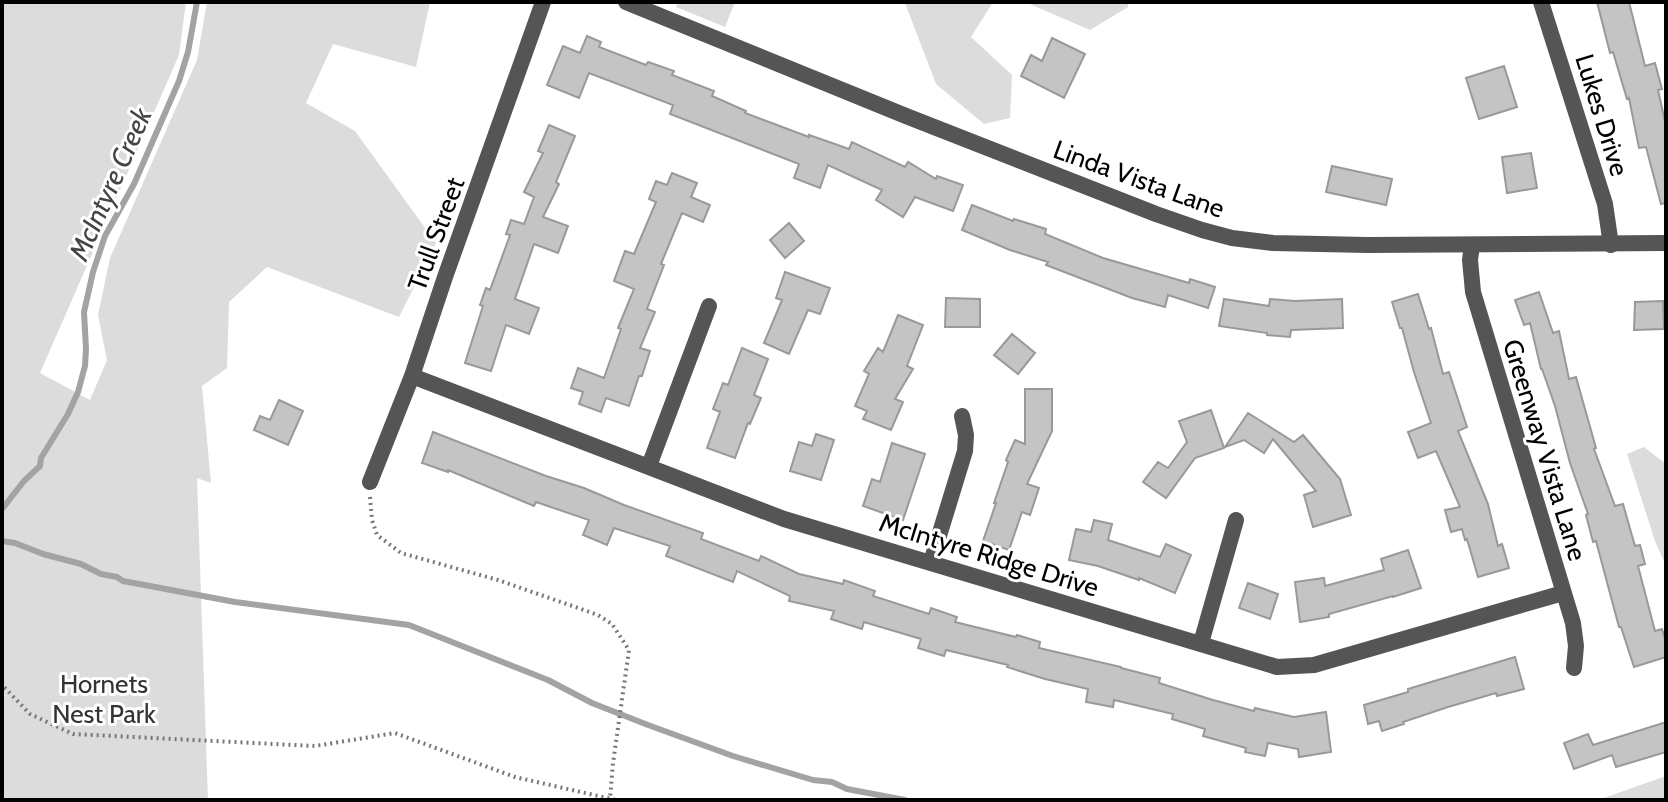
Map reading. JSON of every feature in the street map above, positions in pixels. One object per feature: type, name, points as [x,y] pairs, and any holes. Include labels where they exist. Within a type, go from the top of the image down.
[{"type":"street","name":"Trull Street","points":[[370,482],[412,376],[543,2]]},
{"type":"street","name":"Linda Vista Lane","points":[[626,2],[1156,214],[1232,238],[1273,243],[1367,245],[1666,243]]},
{"type":"street","name":"Lukes Drive","points":[[1541,2],[1605,204],[1611,245]]},
{"type":"street","name":"Greenway Vista Lane","points":[[1472,245],[1473,292],[1573,623],[1576,646],[1574,668]]},
{"type":"street","points":[[649,466],[709,306]]},
{"type":"street","name":"McIntyre Ridge Drive","points":[[412,376],[784,519],[1277,667],[1314,665],[1563,593]]},
{"type":"street","points":[[931,562],[965,451],[962,416]]},
{"type":"street","points":[[1201,643],[1236,520]]},
{"type":"path","points":[[2,682],[30,714],[73,734],[315,746],[395,733],[515,777],[613,799],[613,763],[629,650],[612,624],[598,615],[498,580],[401,553],[377,535],[372,520],[370,482]]},
{"type":"green space","name":"Hornets Nest Park","points":[[2,2],[186,2],[179,55],[40,373],[90,400],[107,360],[98,315],[110,258],[197,60],[207,2],[430,2],[416,67],[333,44],[306,103],[355,131],[436,243],[399,317],[267,267],[229,302],[227,368],[202,386],[211,483],[197,478],[208,800],[2,800]]},
{"type":"green space","points":[[678,2],[735,2],[725,27],[676,7]]},
{"type":"green space","points":[[900,2],[993,2],[971,37],[1012,75],[1010,118],[984,124],[936,84],[905,3]]},
{"type":"green space","points":[[1025,2],[1128,2],[1128,7],[1090,30]]},
{"type":"green space","points":[[1644,447],[1666,464],[1666,566],[1627,454]]},
{"type":"green space","points":[[1666,776],[1666,800],[1598,800]]},
{"type":"building","points":[[1597,2],[1629,2],[1645,66],[1655,63],[1662,89],[1658,90],[1666,126],[1666,203],[1661,204],[1646,147],[1639,148],[1629,98],[1613,52],[1610,53]]},
{"type":"building","points":[[587,36],[601,42],[599,47],[646,65],[648,62],[674,71],[672,75],[714,91],[712,96],[745,113],[849,149],[852,142],[905,167],[908,162],[936,179],[937,176],[963,185],[953,211],[915,197],[903,217],[876,200],[882,190],[828,165],[820,188],[794,178],[799,164],[670,114],[673,105],[589,73],[579,98],[547,85],[563,46],[580,53]]},
{"type":"building","points":[[1052,38],[1085,54],[1064,98],[1021,76],[1031,55],[1042,61]]},
{"type":"building","points":[[1504,66],[1517,107],[1479,119],[1466,78]]},
{"type":"building","points":[[549,125],[575,136],[556,182],[559,184],[543,217],[568,226],[558,253],[534,244],[515,299],[539,308],[529,334],[506,325],[491,371],[465,363],[483,306],[480,305],[486,288],[490,290],[510,235],[506,234],[511,220],[524,224],[534,197],[524,192],[543,153],[538,151]]},
{"type":"building","points":[[1531,153],[1537,188],[1507,193],[1502,157]]},
{"type":"building","points":[[1332,166],[1392,179],[1386,205],[1326,192]]},
{"type":"building","points":[[672,173],[697,183],[691,197],[710,205],[703,222],[682,213],[661,264],[664,265],[647,309],[655,312],[640,348],[650,351],[629,406],[606,398],[601,412],[579,404],[583,392],[571,388],[578,368],[604,378],[621,329],[618,328],[634,289],[614,281],[625,251],[634,254],[656,202],[649,199],[656,181],[667,185]]},
{"type":"building","points":[[972,205],[1013,221],[1046,229],[1045,234],[1103,258],[1189,283],[1190,279],[1215,287],[1208,308],[1168,295],[1165,307],[1132,298],[962,230]]},
{"type":"building","points":[[789,223],[804,241],[785,258],[770,240]]},
{"type":"building","points":[[785,272],[830,288],[820,314],[808,310],[789,354],[764,343],[782,300],[776,298]]},
{"type":"building","points":[[1539,292],[1553,333],[1559,331],[1569,379],[1576,377],[1594,449],[1615,506],[1623,504],[1635,546],[1640,545],[1645,564],[1638,566],[1655,631],[1662,629],[1666,642],[1666,657],[1634,667],[1619,627],[1596,541],[1593,542],[1588,514],[1541,369],[1530,323],[1524,325],[1515,300]]},
{"type":"building","points":[[1418,294],[1443,374],[1449,372],[1467,427],[1458,431],[1488,504],[1498,546],[1502,544],[1509,568],[1478,577],[1462,529],[1451,532],[1445,510],[1460,507],[1436,451],[1418,458],[1408,432],[1431,423],[1392,302]]},
{"type":"building","points":[[946,298],[980,299],[980,327],[945,327]]},
{"type":"building","points":[[1224,299],[1269,306],[1270,299],[1342,299],[1343,328],[1291,330],[1290,337],[1219,326]]},
{"type":"building","points":[[1663,301],[1664,329],[1634,330],[1635,302]]},
{"type":"building","points":[[898,315],[923,325],[907,366],[913,369],[895,399],[903,402],[891,430],[863,419],[867,411],[855,406],[869,374],[864,371],[878,348],[883,352]]},
{"type":"building","points":[[1012,334],[1035,353],[1018,374],[994,355]]},
{"type":"building","points":[[742,348],[768,359],[754,395],[761,398],[735,458],[707,448],[720,412],[713,409],[723,383],[728,385]]},
{"type":"building","points":[[1025,389],[1052,389],[1052,431],[1027,484],[1039,488],[1030,515],[1022,512],[1009,550],[983,541],[1008,462],[1006,460],[1015,440],[1025,444]]},
{"type":"building","points":[[279,400],[303,411],[288,445],[254,430],[260,416],[270,420]]},
{"type":"building","points":[[1211,410],[1224,448],[1195,458],[1166,498],[1143,482],[1158,462],[1168,468],[1187,442],[1179,421]]},
{"type":"building","points":[[1248,413],[1294,442],[1303,435],[1340,479],[1351,515],[1313,527],[1304,495],[1316,491],[1273,439],[1264,453],[1244,440],[1225,447]]},
{"type":"building","points":[[433,432],[703,533],[701,539],[759,561],[761,556],[799,574],[843,584],[844,580],[875,591],[873,596],[929,614],[931,608],[957,617],[955,622],[1017,635],[1040,642],[1039,648],[1160,678],[1159,683],[1254,711],[1255,708],[1294,717],[1326,712],[1331,752],[1299,757],[1298,749],[1268,743],[1265,756],[1245,752],[1246,748],[1203,736],[1205,729],[1172,719],[1173,714],[1114,700],[1113,707],[1086,702],[1088,689],[946,650],[944,656],[918,648],[921,639],[864,622],[862,629],[831,619],[834,611],[789,601],[790,596],[737,571],[733,582],[666,556],[670,546],[614,528],[607,545],[583,535],[589,520],[536,502],[534,506],[448,470],[422,463]]},
{"type":"building","points":[[816,434],[834,440],[821,480],[790,471],[799,442],[812,446]]},
{"type":"building","points":[[892,443],[925,454],[903,520],[863,506],[872,479],[880,482]]},
{"type":"building","points":[[1094,520],[1112,524],[1108,540],[1160,557],[1166,544],[1191,555],[1175,593],[1139,578],[1069,560],[1076,529],[1091,532]]},
{"type":"building","points":[[1408,550],[1421,588],[1329,614],[1329,617],[1300,622],[1295,582],[1324,578],[1325,586],[1384,570],[1381,559]]},
{"type":"building","points":[[1248,583],[1278,594],[1270,619],[1239,608]]},
{"type":"building","points":[[1515,657],[1524,689],[1497,696],[1496,693],[1448,707],[1382,731],[1379,721],[1368,724],[1364,705]]},
{"type":"building","points":[[1666,722],[1666,752],[1616,767],[1612,755],[1574,769],[1564,743],[1588,734],[1593,745]]},
{"type":"waterway","name":"McIntyre Creek","points":[[2,509],[40,466],[41,458],[78,392],[85,366],[84,312],[93,272],[105,236],[134,184],[179,81],[197,2]]},
{"type":"waterway","points":[[2,541],[81,564],[123,581],[235,602],[409,625],[548,680],[592,703],[733,756],[813,780],[832,782],[847,789],[905,800]]}]
